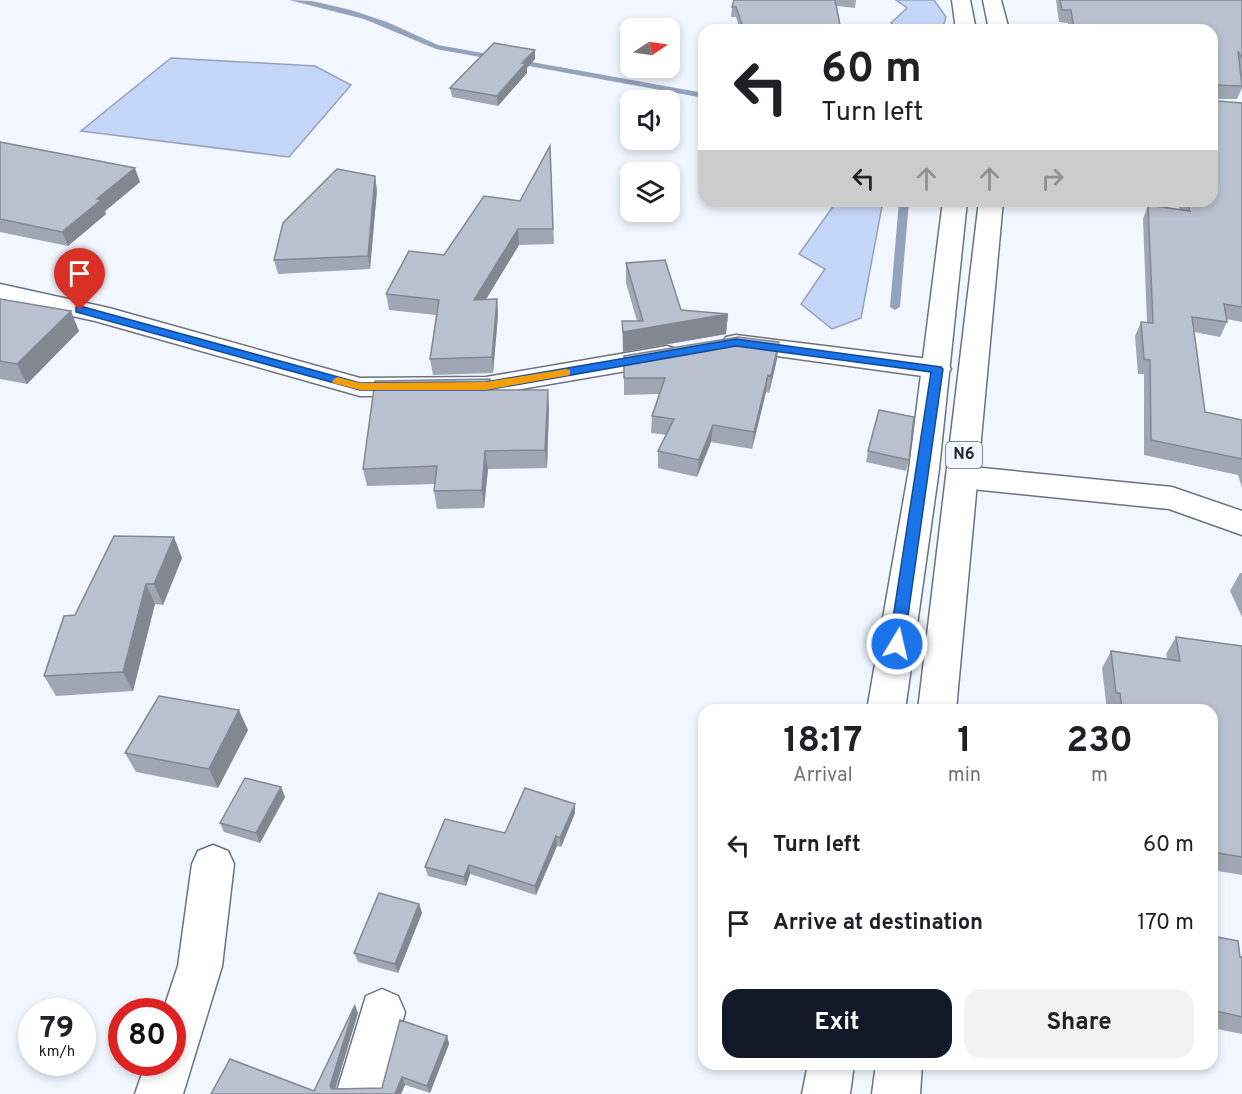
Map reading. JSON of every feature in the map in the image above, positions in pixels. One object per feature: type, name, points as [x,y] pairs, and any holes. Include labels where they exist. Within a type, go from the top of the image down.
[{"type":"main road","points":[[961,0],[965,24]]},
{"type":"main road","points":[[992,0],[998,24]]},
{"type":"main road","name":"N6","points":[[887,704],[937,369],[954,207]]},
{"type":"main road","name":"N6","points":[[938,704],[991,207]]},
{"type":"main road","points":[[0,292],[100,314],[360,387],[486,386],[736,343],[937,369]]},
{"type":"main road","points":[[962,477],[1172,498],[1242,523]]},
{"type":"main road","points":[[186,1009],[200,966],[213,864]]},
{"type":"main road","points":[[360,1094],[382,1012]]},
{"type":"main road","points":[[826,1094],[830,1070]]},
{"type":"main road","points":[[896,1094],[898,1070]]},
{"type":"main road","points":[[159,1094],[165,1076]]},
{"type":"water","points":[[896,0],[934,0],[946,17],[944,24],[891,23],[907,8]]},
{"type":"water","points":[[171,58],[315,66],[351,85],[289,157],[81,131]]},
{"type":"water","points":[[833,207],[882,207],[861,318],[832,329],[801,304],[825,269],[799,254]]},
{"type":"building","points":[[734,0],[835,0],[840,24],[742,24],[736,7],[732,7]]},
{"type":"building","points":[[1060,0],[1242,0],[1242,58],[1238,51],[1242,86],[1218,85],[1218,24],[1073,24],[1071,10],[1062,10]]},
{"type":"building","points":[[494,43],[535,50],[497,96],[450,88]]},
{"type":"building","points":[[1218,101],[1242,103],[1242,307],[1224,304],[1227,322],[1192,317],[1205,412],[1242,420],[1242,459],[1151,440],[1150,360],[1144,359],[1141,322],[1153,323],[1148,207],[1190,211],[1189,207],[1218,207]]},
{"type":"building","points":[[0,142],[135,168],[62,232],[0,219]]},
{"type":"building","points":[[550,146],[553,229],[518,229],[474,300],[497,299],[492,357],[430,359],[439,300],[386,294],[409,251],[444,255],[484,196],[520,201]]},
{"type":"building","points":[[337,169],[375,176],[368,256],[274,260],[283,223]]},
{"type":"building","points":[[665,260],[681,310],[728,314],[623,332],[622,321],[643,321],[626,263]]},
{"type":"building","points":[[0,299],[71,311],[17,364],[0,361]]},
{"type":"building","points":[[738,337],[779,342],[754,432],[713,425],[699,460],[658,451],[674,419],[652,416],[665,378],[624,378],[624,356]]},
{"type":"building","points":[[490,379],[489,390],[548,390],[545,450],[485,451],[482,490],[434,491],[437,466],[363,469],[375,381]]},
{"type":"building","points":[[879,410],[914,417],[909,460],[868,451]]},
{"type":"building","points":[[114,536],[174,537],[154,584],[146,584],[123,672],[44,676],[64,616],[75,615]]},
{"type":"building","points":[[1176,637],[1242,646],[1242,857],[1218,853],[1218,704],[1121,704],[1120,693],[1116,693],[1111,651],[1180,661]]},
{"type":"building","points":[[159,696],[239,710],[209,769],[125,753]]},
{"type":"building","points":[[245,778],[281,787],[256,833],[220,823]]},
{"type":"building","points":[[525,788],[575,804],[560,838],[556,836],[535,886],[469,865],[464,877],[425,867],[445,819],[505,833]]},
{"type":"building","points":[[379,893],[419,904],[395,964],[354,953]]},
{"type":"building","points":[[1218,937],[1238,941],[1240,957],[1242,957],[1242,1017],[1218,1011]]},
{"type":"building","points":[[355,1005],[330,1086],[332,1089],[382,1088],[400,1020],[447,1036],[427,1086],[402,1077],[395,1094],[211,1094],[230,1059],[314,1091]]},
{"type":"waterway","points":[[293,0],[330,7],[366,18],[436,47],[698,95]]},
{"type":"waterway","points":[[895,307],[903,207]]},
{"type":"slow traffic","points":[[337,381],[360,387],[486,386],[566,372]]},
{"type":"route","points":[[80,310],[360,387],[486,386],[736,343],[937,369],[897,644]]}]
